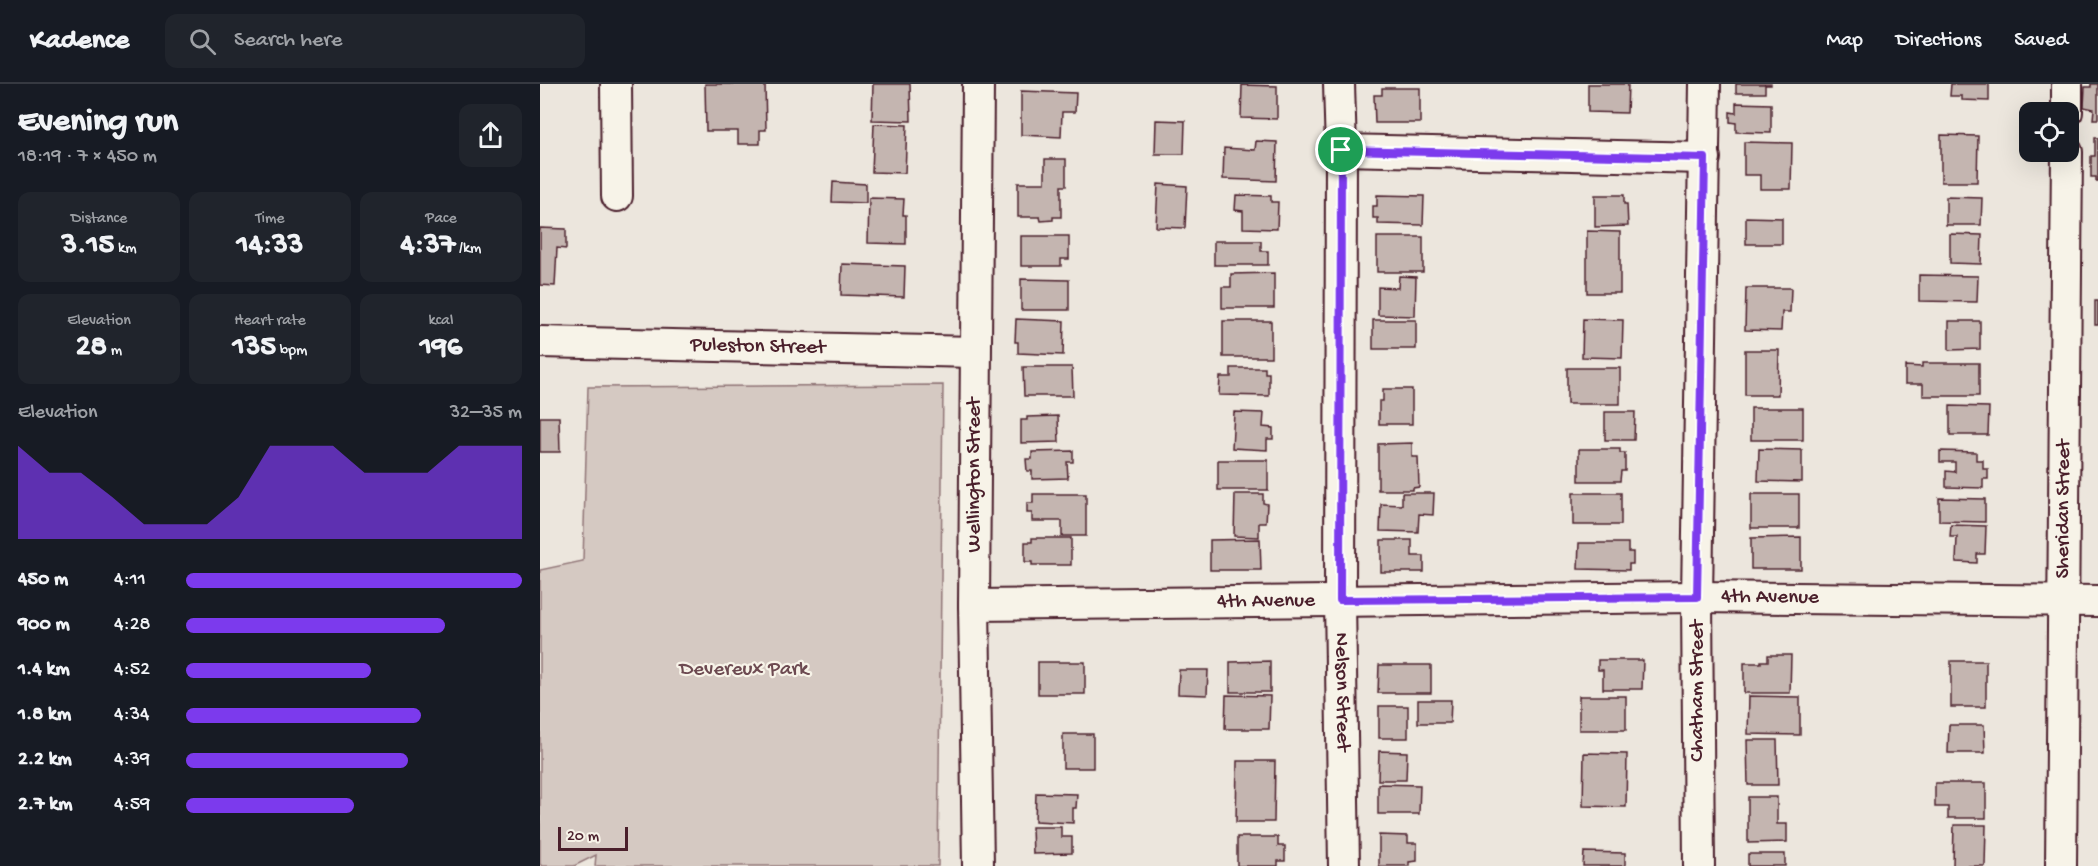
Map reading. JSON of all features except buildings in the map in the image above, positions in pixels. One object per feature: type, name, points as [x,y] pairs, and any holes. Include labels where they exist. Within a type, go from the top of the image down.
[{"type":"street","points":[[616,84],[617,196]]},
{"type":"street","name":"Wellington Street","points":[[978,84],[974,605],[978,866]]},
{"type":"street","name":"Nelson Street","points":[[1339,84],[1341,150],[1340,600],[1344,866]]},
{"type":"street","name":"Chatham Street","points":[[1699,866],[1697,597],[1705,84]]},
{"type":"street","points":[[2067,84],[2067,102]]},
{"type":"street","points":[[1341,150],[1705,158]]},
{"type":"street","name":"Sheridan Street","points":[[2061,866],[2067,162]]},
{"type":"street","name":"Puleston Street","points":[[540,342],[975,352]]},
{"type":"street","name":"4th Avenue","points":[[974,605],[1697,597],[2098,601]]},
{"type":"green space","name":"Devereux Park","points":[[943,385],[938,866],[595,866],[596,855],[574,866],[542,866],[540,864],[540,570],[583,561],[588,387]]},
{"type":"route","points":[[1341,150],[1705,158],[1697,597],[1340,600],[1341,150]]}]
